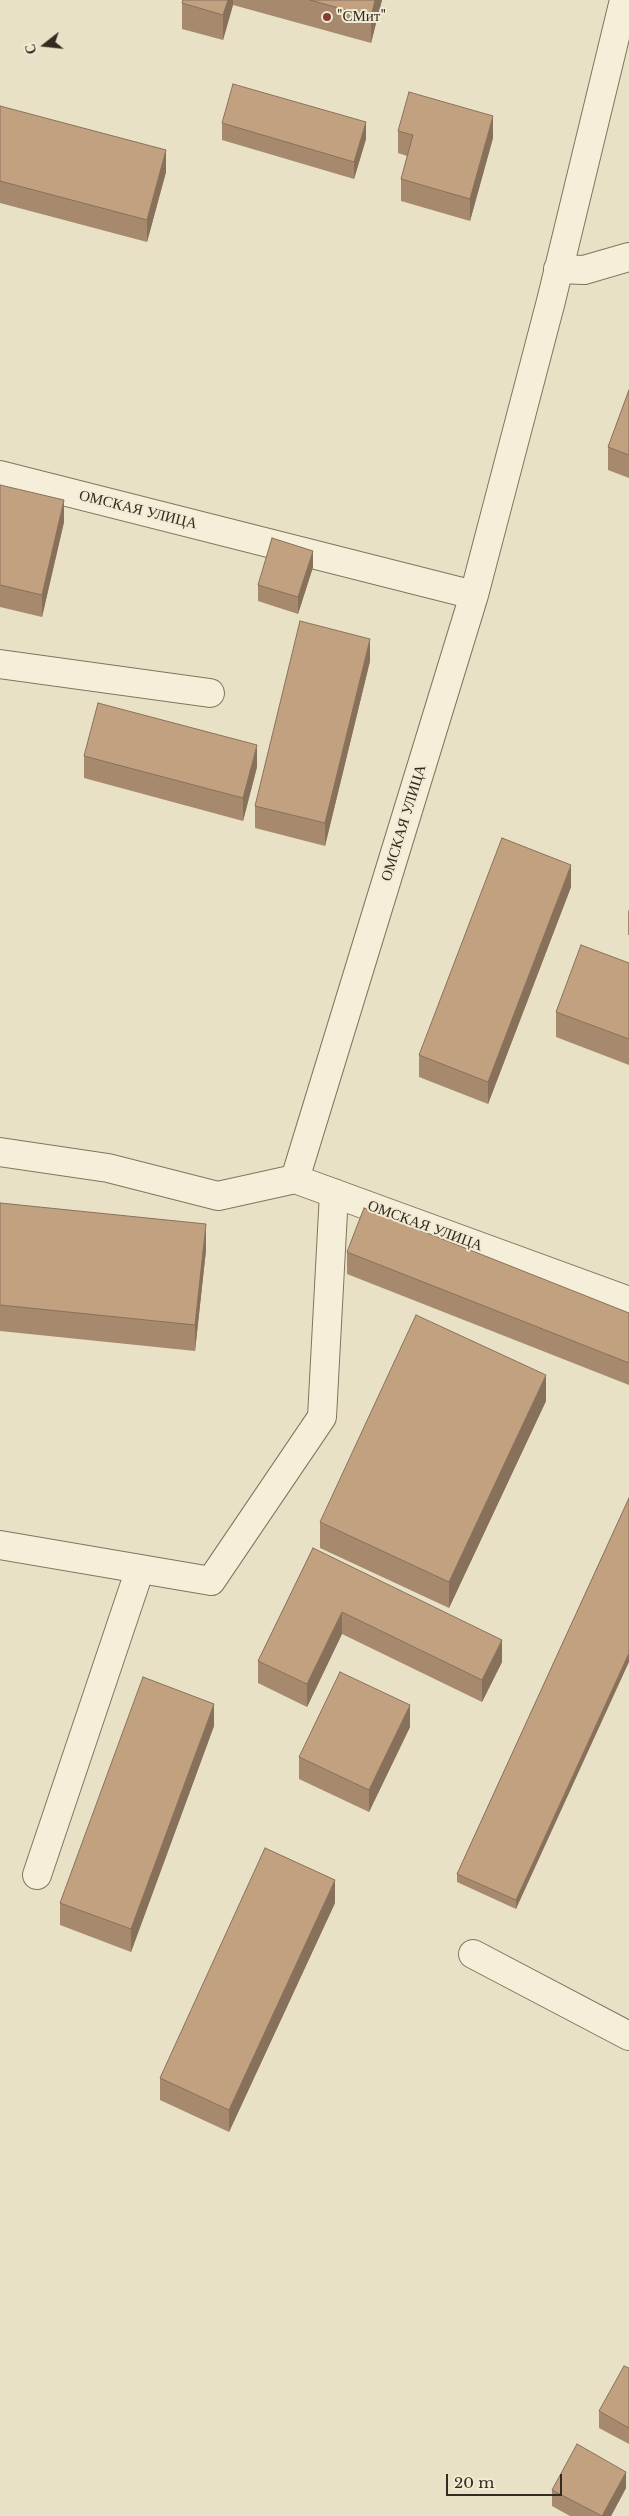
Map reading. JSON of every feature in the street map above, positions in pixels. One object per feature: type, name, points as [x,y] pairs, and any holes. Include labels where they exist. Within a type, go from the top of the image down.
[{"type":"street","points":[[474,595],[558,269],[624,0]]},
{"type":"street","points":[[558,269],[584,270],[629,257]]},
{"type":"street","name":"ОМСКАЯ УЛИЦА","points":[[0,476],[474,595],[295,1179],[629,1301]]},
{"type":"street","points":[[0,664],[210,693]]},
{"type":"street","points":[[0,1152],[108,1168],[218,1196],[295,1179]]},
{"type":"street","points":[[0,1545],[210,1581],[322,1416],[334,1193]]},
{"type":"street","points":[[37,1875],[140,1569]]},
{"type":"street","points":[[473,1954],[629,2036]]},
{"type":"building","points":[[183,0],[228,0],[223,15],[182,3]]},
{"type":"building","points":[[310,0],[375,0],[371,17]]},
{"type":"building","points":[[233,84],[366,122],[354,162],[222,123]]},
{"type":"building","points":[[409,92],[493,116],[470,199],[401,179],[413,135],[398,131]]},
{"type":"building","points":[[0,106],[166,150],[147,220],[0,181]]},
{"type":"building","points":[[629,390],[629,455],[608,447]]},
{"type":"building","points":[[0,485],[64,500],[42,595],[0,585]]},
{"type":"building","points":[[272,538],[313,551],[298,597],[258,585]]},
{"type":"building","points":[[300,621],[370,639],[325,823],[255,806]]},
{"type":"building","points":[[98,703],[257,745],[243,798],[84,756]]},
{"type":"building","points":[[502,838],[571,865],[488,1082],[419,1055]]},
{"type":"building","points":[[581,945],[629,963],[629,1039],[556,1012]]},
{"type":"building","points":[[0,1203],[206,1224],[195,1325],[0,1305]]},
{"type":"building","points":[[364,1208],[629,1313],[629,1363],[347,1252]]},
{"type":"building","points":[[416,1315],[546,1375],[449,1582],[320,1522]]},
{"type":"building","points":[[629,1498],[629,1653],[516,1900],[457,1874]]},
{"type":"building","points":[[313,1548],[502,1640],[482,1680],[342,1612],[307,1684],[258,1661]]},
{"type":"building","points":[[340,1672],[410,1705],[369,1790],[299,1757]]},
{"type":"building","points":[[143,1677],[214,1704],[131,1929],[60,1903]]},
{"type":"building","points":[[265,1848],[335,1880],[229,2110],[160,2078]]},
{"type":"building","points":[[624,2366],[629,2368],[629,2428],[599,2411]]},
{"type":"building","points":[[577,2444],[626,2472],[602,2516],[552,2490]]},
{"type":"place","name":"\"СМит\"","points":[[327,17]]}]
